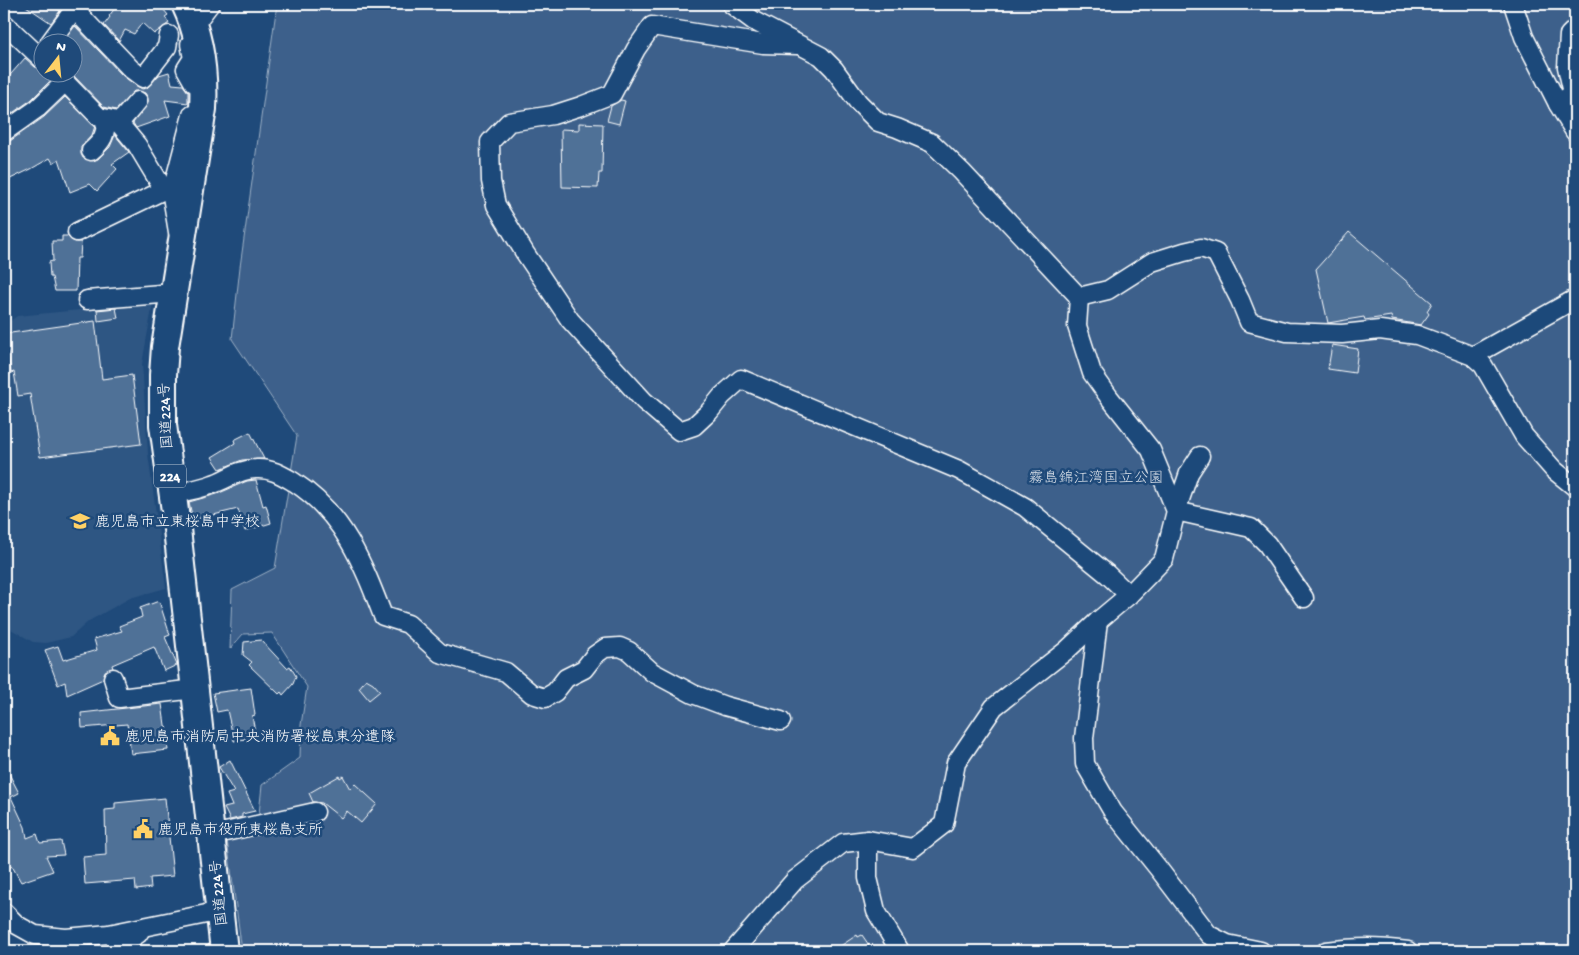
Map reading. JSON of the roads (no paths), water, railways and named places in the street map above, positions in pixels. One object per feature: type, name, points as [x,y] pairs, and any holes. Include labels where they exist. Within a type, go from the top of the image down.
[{"type":"highway","name":"国道224号","points":[[194,10],[202,58],[204,81],[203,109],[173,293],[163,375],[163,426],[221,911],[224,951]]},
{"type":"street","points":[[730,4],[754,21],[821,56],[834,69],[858,102],[878,122],[932,143],[962,172],[1079,297],[1077,326],[1092,373],[1151,450],[1176,511]]},
{"type":"street","points":[[1513,4],[1524,37],[1558,104],[1575,132]]},
{"type":"street","points":[[58,32],[76,6],[131,69],[143,78],[167,47],[169,35]]},
{"type":"street","points":[[186,79],[193,58],[190,44],[181,24],[194,10]]},
{"type":"street","points":[[4,23],[32,43]]},
{"type":"street","points":[[800,45],[763,44],[652,26],[636,50],[612,94],[553,115],[508,122],[490,142],[491,181],[496,205],[525,253],[570,320],[644,401],[679,430],[694,426],[741,379],[959,470],[1017,502],[1107,574],[1128,596]]},
{"type":"street","points":[[1558,104],[1573,94],[1567,67],[1570,35],[1575,29]]},
{"type":"street","points":[[4,132],[38,108],[56,82]]},
{"type":"street","points":[[65,82],[99,117],[112,121],[137,146],[172,196],[176,226],[182,244]]},
{"type":"street","points":[[91,151],[105,136],[112,121],[138,101]]},
{"type":"street","points":[[168,192],[190,115],[203,109]]},
{"type":"street","points":[[77,232],[168,192]]},
{"type":"street","points":[[1079,297],[1108,290],[1152,262],[1201,248],[1216,253],[1249,322],[1287,332],[1342,334],[1380,330],[1417,335],[1473,356],[1483,365],[1524,436],[1554,470],[1575,486]]},
{"type":"street","points":[[86,300],[173,293]]},
{"type":"street","points":[[1473,356],[1575,300]]},
{"type":"street","points":[[733,951],[795,880],[843,843],[868,840],[913,848],[944,824],[956,763],[994,707],[1067,650],[1128,596],[1164,559],[1176,511],[1189,473],[1200,456]]},
{"type":"street","points":[[172,495],[212,484],[237,472],[255,468],[274,471],[301,487],[316,500],[346,533],[364,567],[383,616],[408,624],[440,653],[506,672],[519,681],[532,694],[545,698],[555,692],[566,678],[584,668],[595,655],[605,648],[620,647],[629,651],[652,672],[693,694],[725,706],[781,721]]},
{"type":"street","points":[[1176,511],[1251,528],[1267,544],[1304,598]]},
{"type":"street","points":[[1098,621],[1084,738],[1085,764],[1113,812],[1209,935],[1227,944],[1262,951]]},
{"type":"street","points":[[113,678],[120,698],[195,689]]},
{"type":"street","points":[[212,835],[315,812]]},
{"type":"street","points":[[868,840],[868,878],[876,911],[900,951]]},
{"type":"street","points":[[4,912],[10,927],[35,935],[66,938],[109,934],[221,911]]},
{"type":"street","points":[[112,951],[138,934],[142,927]]},
{"type":"street","points":[[1326,951],[1378,947],[1408,951]]},
{"type":"place","name":"鹿児島市立東桜島中学校","points":[[80,521]]},
{"type":"place","name":"鹿児島市消防局中央消防署桜島東分遣隊","points":[[110,736]]},
{"type":"place","name":"鹿児島市役所東桜島支所","points":[[143,829]]},
{"type":"park label","name":"霧島錦江湾国立公園","points":[[1096,477]]}]
